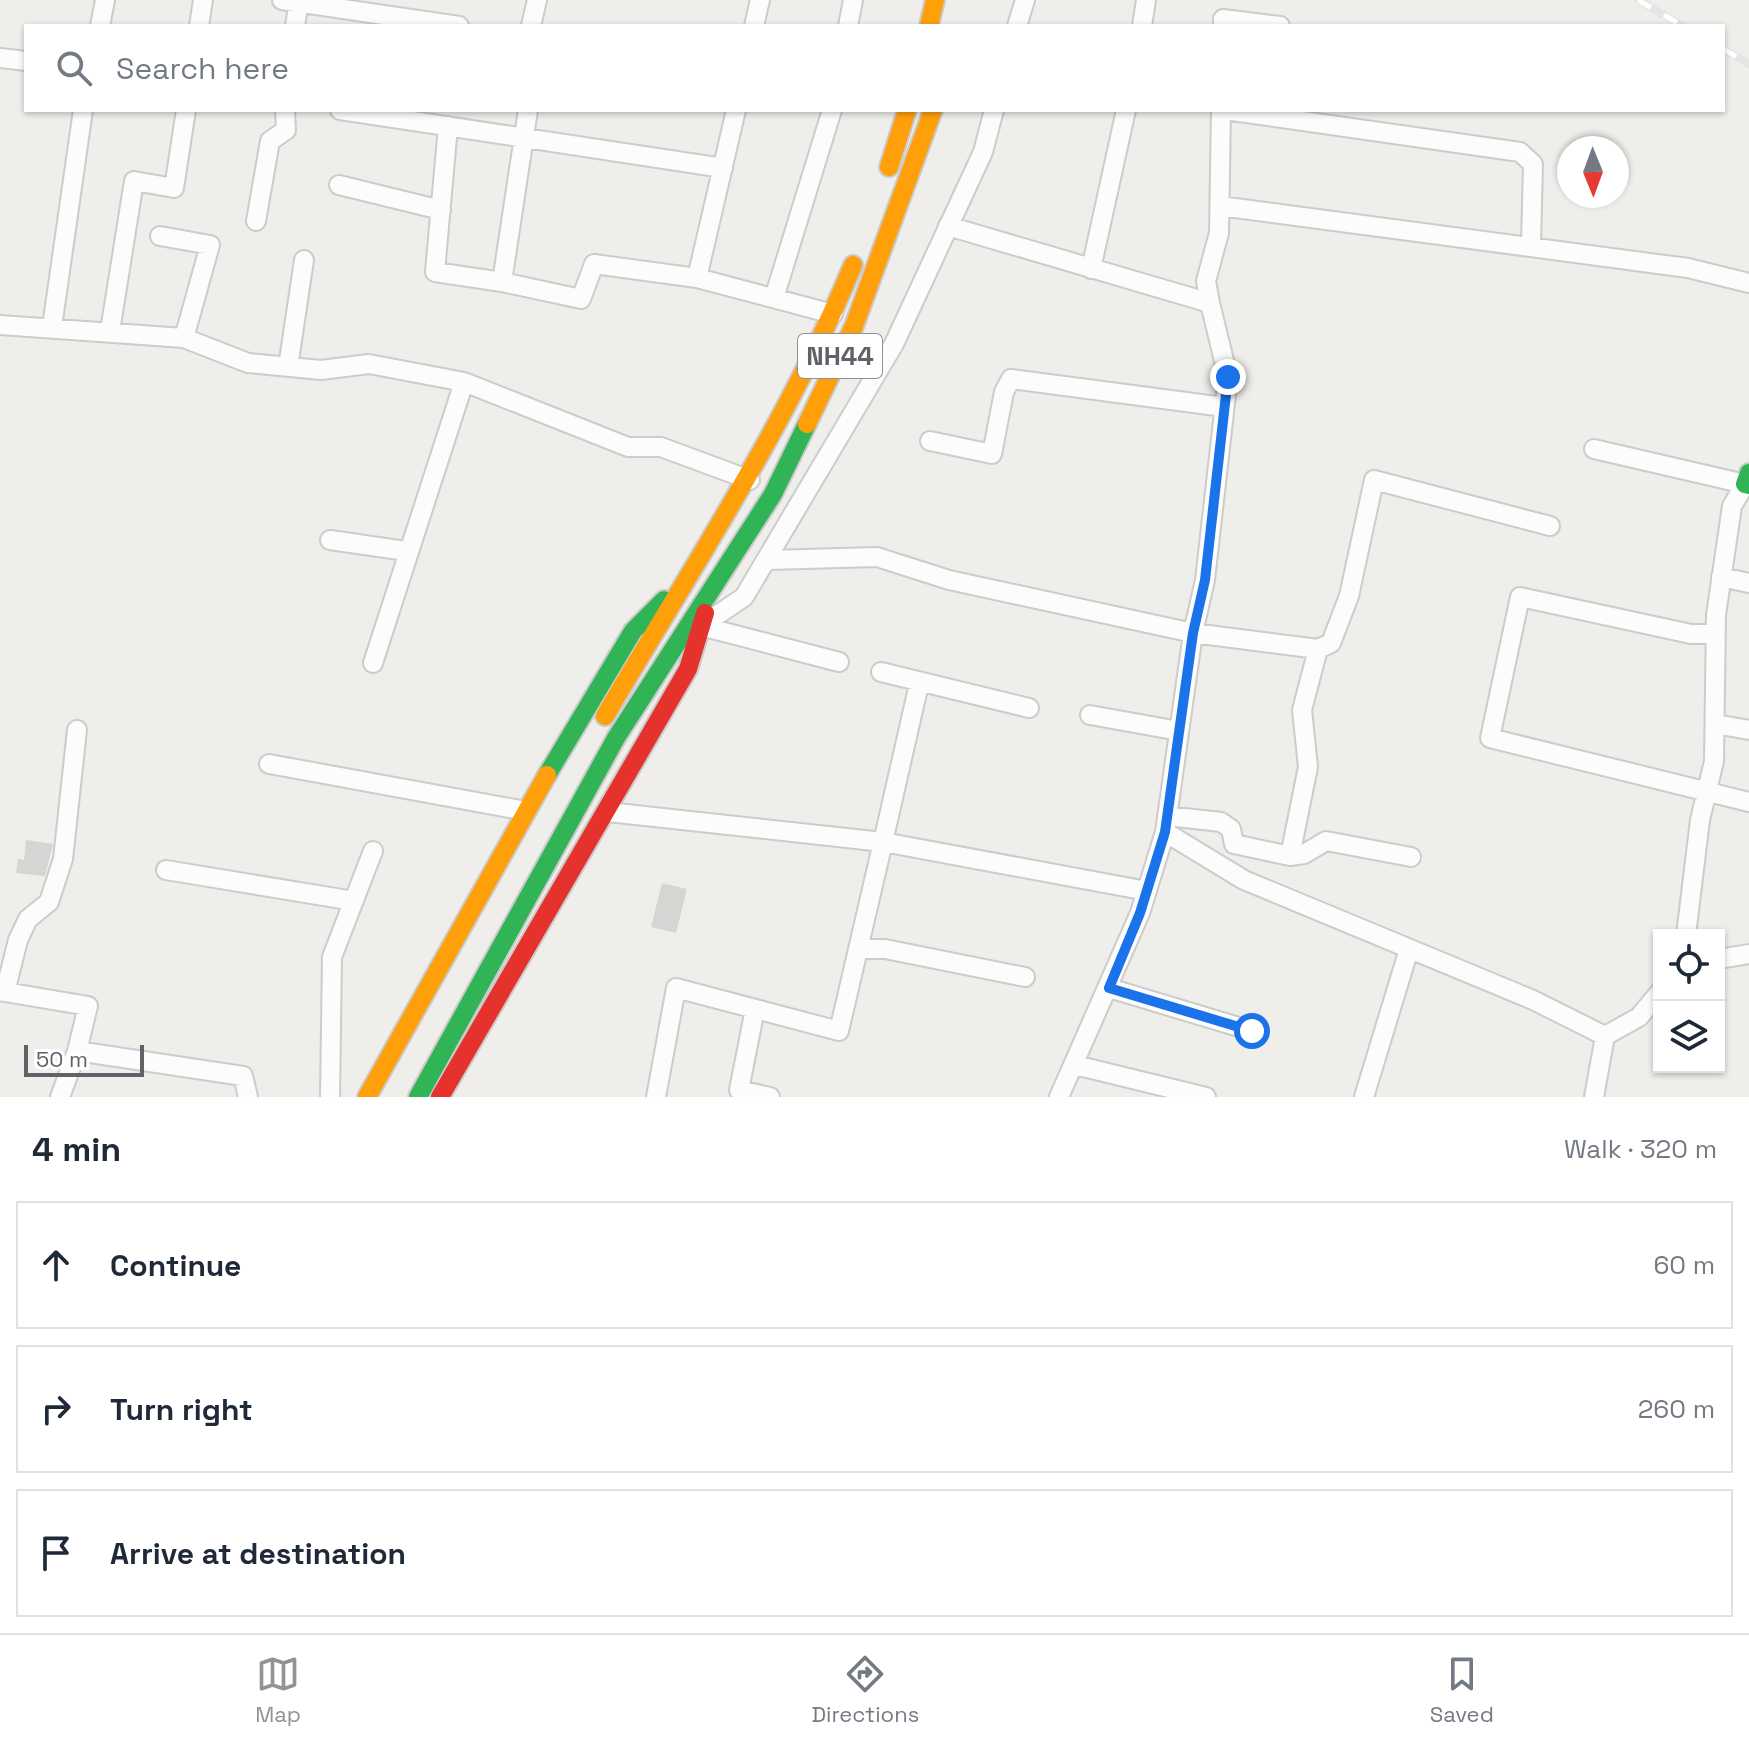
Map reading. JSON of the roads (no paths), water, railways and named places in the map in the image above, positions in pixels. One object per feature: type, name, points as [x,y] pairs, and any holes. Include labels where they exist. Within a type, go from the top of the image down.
[{"type":"main road","points":[[929,24],[935,0]]},
{"type":"main road","points":[[884,182],[906,112]]},
{"type":"main road","name":"NH44","points":[[418,1097],[577,807],[773,494],[848,339],[932,112]]},
{"type":"main road","name":"NH44","points":[[593,737],[640,654],[750,480],[833,314],[860,247]]},
{"type":"main road","points":[[367,1097],[526,811],[633,631],[696,567]]},
{"type":"main road","points":[[440,1097],[608,812],[688,669],[713,586]]},
{"type":"street","points":[[100,24],[105,0]]},
{"type":"street","points":[[199,24],[203,0]]},
{"type":"street","points":[[531,24],[537,0]]},
{"type":"street","points":[[754,24],[760,0]]},
{"type":"street","points":[[848,24],[853,0]]},
{"type":"street","points":[[1018,24],[1025,0]]},
{"type":"street","points":[[1142,24],[1146,0]]},
{"type":"street","points":[[295,24],[293,1],[446,24]]},
{"type":"street","points":[[1223,15],[1270,24]]},
{"type":"street","points":[[0,58],[24,61]]},
{"type":"street","points":[[52,327],[83,112]]},
{"type":"street","points":[[110,331],[134,181],[174,188],[186,112]]},
{"type":"street","points":[[256,221],[270,141],[286,130],[285,112]]},
{"type":"street","points":[[354,112],[723,168]]},
{"type":"street","points":[[502,282],[528,112]]},
{"type":"street","points":[[697,278],[736,112]]},
{"type":"street","points":[[774,298],[831,112]]},
{"type":"street","points":[[701,626],[744,597],[769,560],[894,344],[983,152],[993,112]]},
{"type":"street","points":[[1091,269],[1126,112]]},
{"type":"street","points":[[1059,1097],[1109,988],[1147,891],[1166,824],[1193,633],[1205,580],[1228,377],[1206,281],[1219,233],[1223,112]]},
{"type":"street","points":[[1237,112],[1520,152],[1533,164],[1531,245]]},
{"type":"street","points":[[448,126],[435,272],[581,299],[594,264],[697,278],[833,314]]},
{"type":"street","points":[[339,185],[441,210]]},
{"type":"street","points":[[1220,206],[1531,245],[1688,268],[1749,283]]},
{"type":"street","points":[[948,226],[1210,303]]},
{"type":"street","points":[[160,236],[210,245],[184,338]]},
{"type":"street","points":[[288,367],[304,260]]},
{"type":"street","points":[[0,325],[184,338],[248,363],[321,370],[369,364],[464,382],[628,447],[661,447],[750,480]]},
{"type":"street","points":[[930,441],[992,454],[1004,392],[1011,379],[1224,407]]},
{"type":"street","points":[[373,663],[406,551],[464,382]]},
{"type":"street","points":[[1594,449],[1748,481],[1732,506],[1721,577],[1715,634],[1714,761],[1687,929]]},
{"type":"street","points":[[769,560],[877,557],[949,580],[1193,633],[1318,649],[1331,643],[1349,596],[1374,480],[1550,526]]},
{"type":"street","points":[[330,540],[406,551]]},
{"type":"street","points":[[1721,577],[1749,583]]},
{"type":"street","points":[[1715,634],[1691,634],[1520,597],[1490,738],[1749,802]]},
{"type":"street","points":[[701,626],[839,662]]},
{"type":"street","points":[[1290,856],[1308,767],[1302,710],[1318,649]]},
{"type":"street","points":[[881,672],[919,684],[1029,708]]},
{"type":"street","points":[[656,1097],[676,988],[839,1031],[919,684]]},
{"type":"street","points":[[1090,715],[1179,731]]},
{"type":"street","points":[[1715,724],[1749,730]]},
{"type":"street","points":[[60,1097],[77,1051],[88,1006],[2,991],[18,940],[28,919],[49,902],[63,859],[77,730]]},
{"type":"street","points":[[269,764],[526,811]]},
{"type":"street","points":[[608,812],[883,842],[1147,891]]},
{"type":"street","points":[[1166,824],[1221,822],[1231,829],[1234,844],[1290,856],[1304,854],[1326,841],[1411,857]]},
{"type":"street","points":[[1166,824],[1244,880],[1533,1000],[1605,1036]]},
{"type":"street","points":[[330,1097],[332,957],[373,851]]},
{"type":"street","points":[[166,870],[354,901]]},
{"type":"street","points":[[858,949],[885,949],[1025,977]]},
{"type":"street","points":[[1364,1097],[1409,949]]},
{"type":"street","points":[[1725,958],[1749,954]]},
{"type":"street","points":[[1109,988],[1252,1031]]},
{"type":"street","points":[[1605,1036],[1639,1017],[1653,1000]]},
{"type":"street","points":[[755,1009],[739,1090],[770,1097]]},
{"type":"street","points":[[1594,1097],[1605,1036]]},
{"type":"street","points":[[77,1051],[243,1076],[248,1097]]},
{"type":"street","points":[[1075,1065],[1206,1097]]},
{"type":"railway","points":[[1638,0],[1680,24]]},
{"type":"railway","points":[[1725,50],[1749,64]]}]
